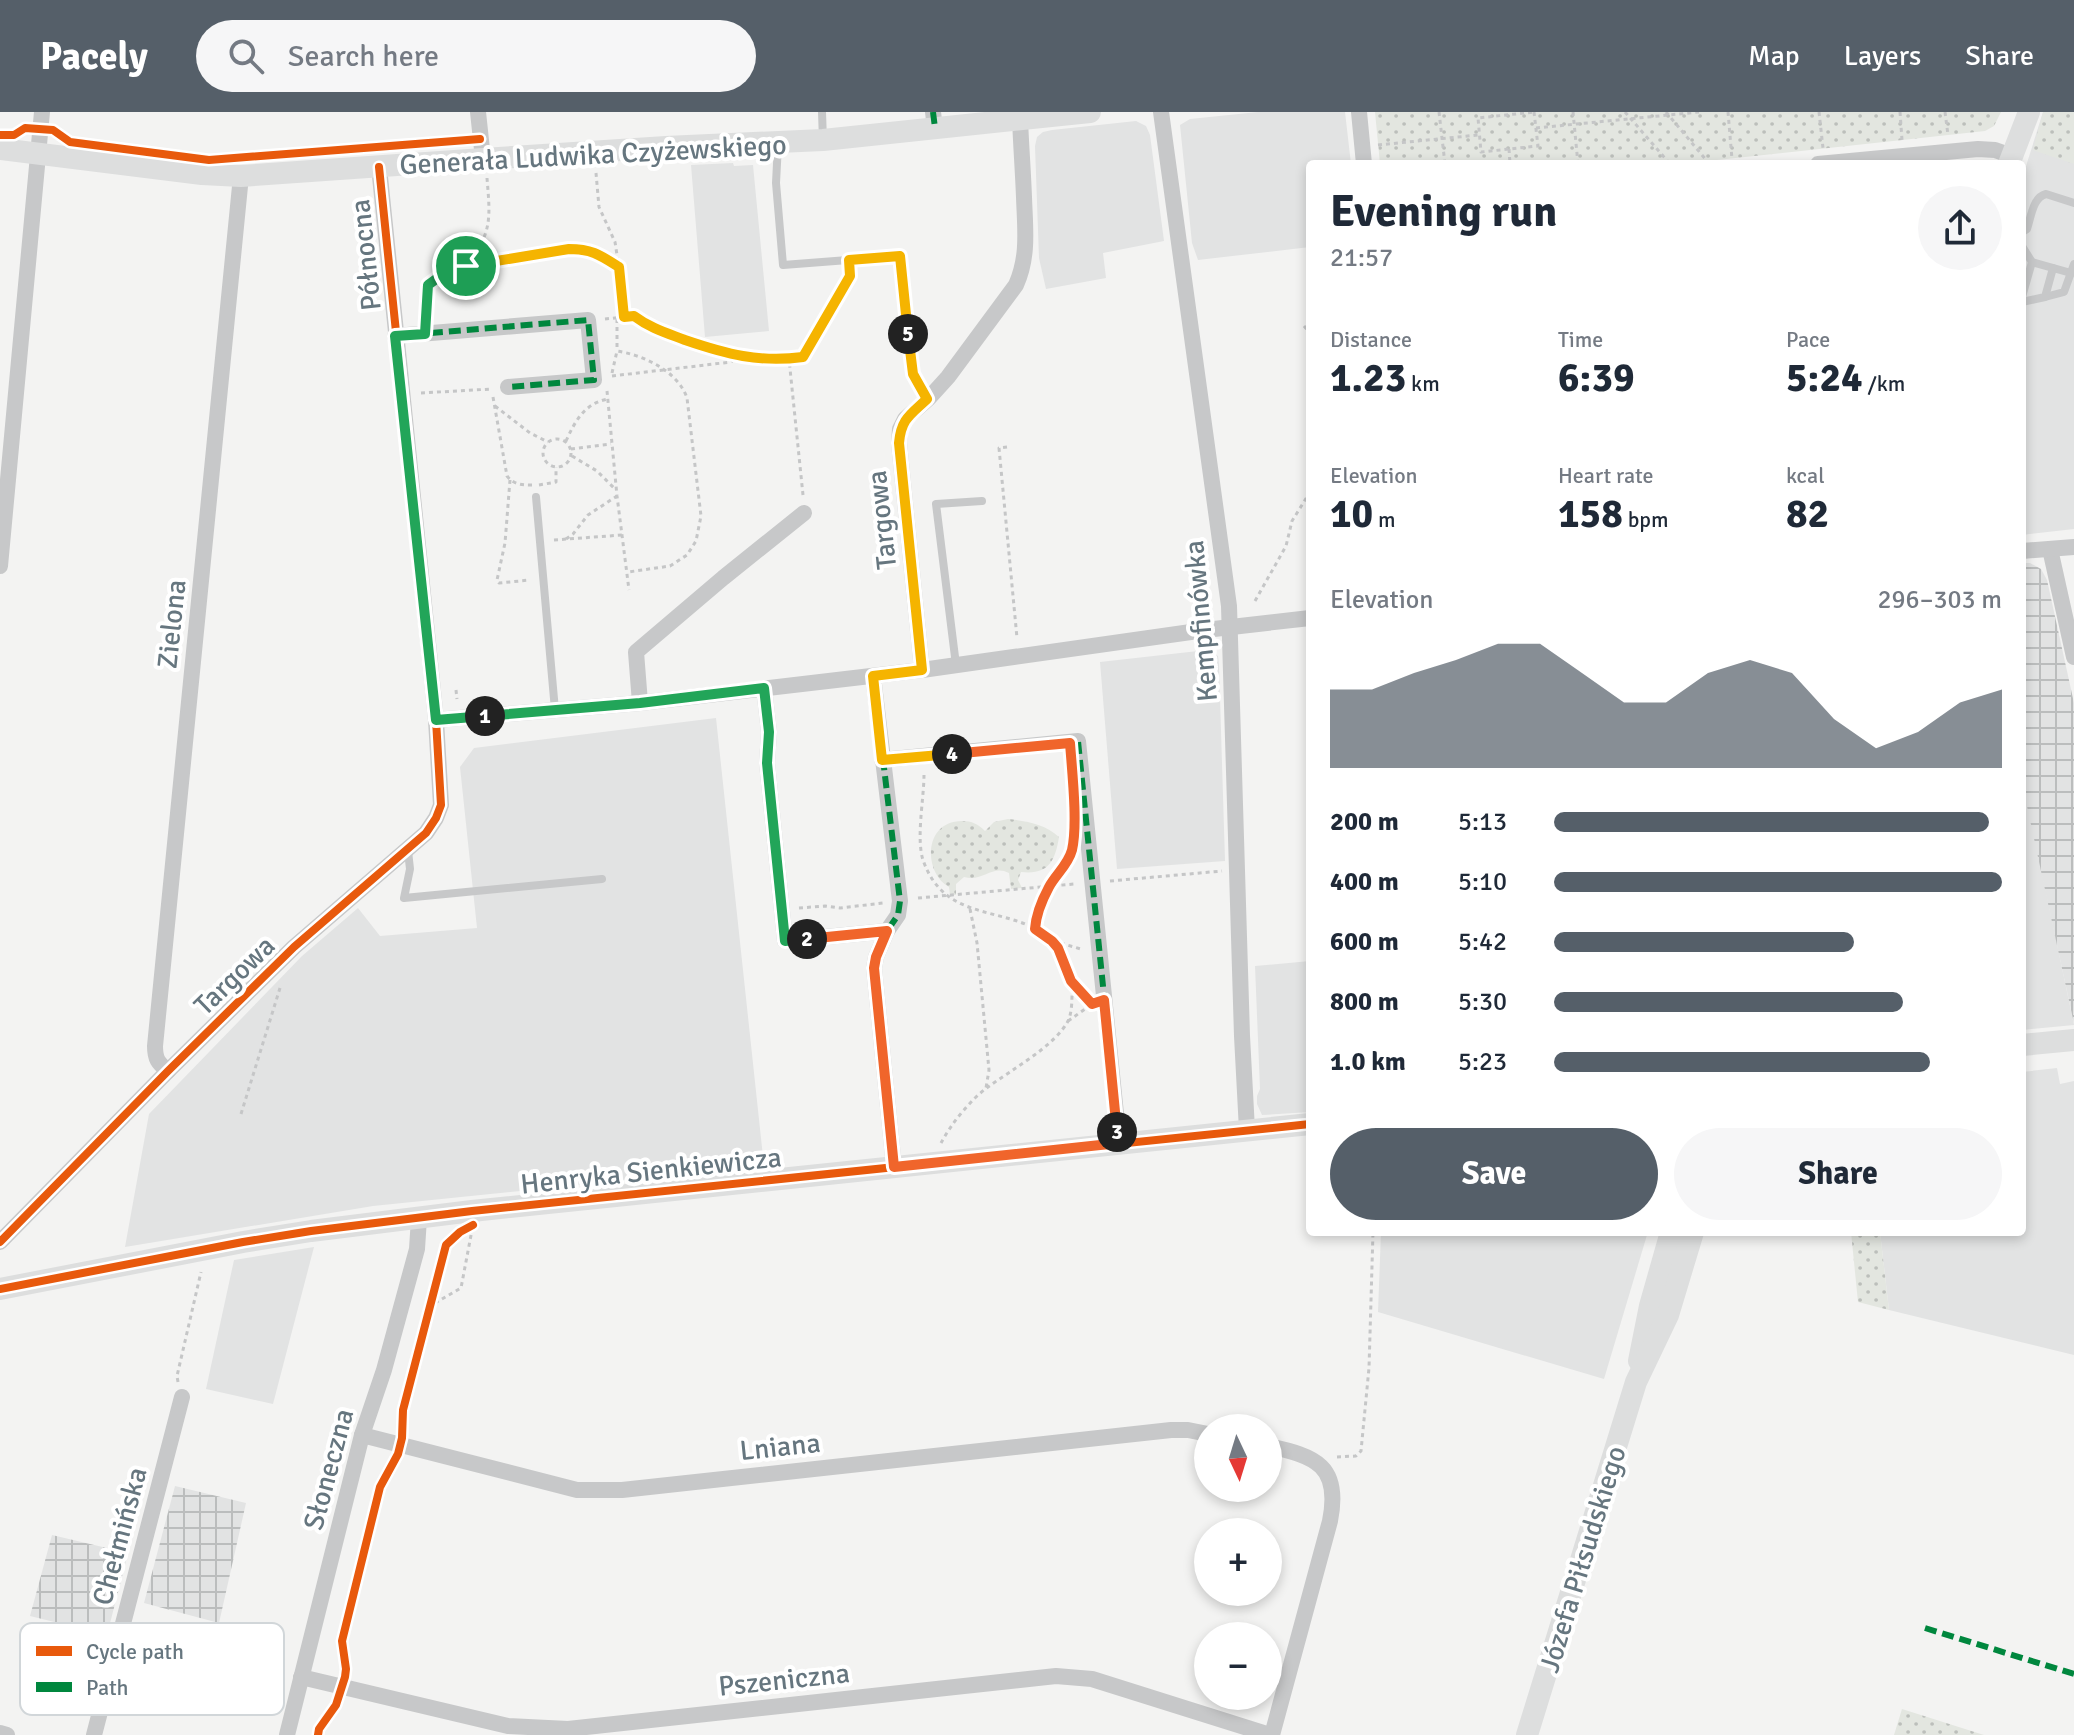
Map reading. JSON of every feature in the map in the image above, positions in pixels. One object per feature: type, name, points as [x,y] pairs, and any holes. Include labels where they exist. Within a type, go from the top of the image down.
[{"type":"street","points":[[0,566],[42,112]]},
{"type":"street","points":[[478,112],[485,166]]},
{"type":"street","name":"Generała Ludwika Czyżewskiego","points":[[0,149],[241,176],[379,167],[485,166],[666,147],[823,140],[934,120],[1020,119],[1090,112]]},
{"type":"street","name":"Kempfinówka","points":[[1161,112],[1231,627],[1247,1130]]},
{"type":"street","points":[[1359,112],[1363,155]]},
{"type":"street","points":[[2010,160],[2018,112]]},
{"type":"street","points":[[2010,160],[2029,112]]},
{"type":"street","name":"Targowa","points":[[922,670],[900,429],[905,419],[948,377],[1016,285],[1023,270],[1026,232],[1020,119]]},
{"type":"street","points":[[1821,157],[1978,149],[1995,150],[2010,160]]},
{"type":"street","name":"Północna","points":[[379,167],[436,720]]},
{"type":"street","name":"Zielona","points":[[168,1071],[157,1061],[155,1046],[241,176]]},
{"type":"street","points":[[395,336],[588,320],[594,380],[508,387]]},
{"type":"street","points":[[640,703],[636,652],[804,513]]},
{"type":"street","points":[[2026,551],[2074,547]]},
{"type":"street","points":[[2050,549],[2074,657]]},
{"type":"street","points":[[436,720],[640,703],[873,676],[1306,618]]},
{"type":"street","points":[[873,676],[900,901],[898,915],[887,931],[874,968],[894,1167]]},
{"type":"street","points":[[764,688],[769,732],[767,763],[785,941],[887,931]]},
{"type":"street","name":"Targowa","points":[[0,1242],[294,947],[426,833],[441,805],[436,720]]},
{"type":"street","points":[[882,760],[1078,741],[1119,1143]]},
{"type":"street","points":[[2026,1045],[2074,1040]]},
{"type":"street","name":"Henryka Sienkiewicza","points":[[0,1289],[311,1231],[1306,1124]]},
{"type":"street","name":"Słoneczna","points":[[287,1735],[362,1435],[384,1370],[417,1249],[419,1218]]},
{"type":"street","name":"Józefa Piłsudskiego","points":[[1527,1735],[1636,1382],[1649,1310],[1670,1236]]},
{"type":"street","name":"Józefa Piłsudskiego","points":[[1636,1382],[1668,1315],[1692,1236]]},
{"type":"street","name":"Chełmińska","points":[[123,1623],[182,1397]]},
{"type":"street","name":"Lniana","points":[[362,1435],[577,1490],[592,1490],[638,1488],[1171,1430],[1194,1431]]},
{"type":"street","points":[[1271,1735],[1334,1501],[1331,1484],[1321,1465],[1303,1454],[1282,1449]]},
{"type":"street","name":"Pszeniczna","points":[[301,1677],[508,1726],[568,1729],[1056,1676],[1092,1679],[1271,1735]]},
{"type":"street","name":"Chełmińska","points":[[94,1735],[99,1715]]},
{"type":"street","points":[[0,1733],[7,1735]]},
{"type":"lane","points":[[822,112],[823,140]]},
{"type":"lane","points":[[778,143],[776,183],[783,265],[900,256],[913,374],[927,399]]},
{"type":"lane","points":[[2026,230],[2037,198],[2041,195],[2074,203]]},
{"type":"lane","points":[[2026,252],[2032,262],[2053,268],[2073,268],[2064,292],[2026,299]]},
{"type":"lane","points":[[2026,284],[2032,262]]},
{"type":"lane","points":[[2045,297],[2053,268]]},
{"type":"lane","points":[[536,497],[555,710]]},
{"type":"lane","points":[[957,665],[936,504],[982,501]]},
{"type":"lane","points":[[408,850],[410,869],[404,898],[602,879]]},
{"type":"path","points":[[1439,112],[1445,160]]},
{"type":"path","points":[[1534,112],[1538,146],[1481,152],[1478,118],[1505,114],[1534,112]]},
{"type":"path","points":[[1573,112],[1578,160]]},
{"type":"path","points":[[1625,112],[1667,160]]},
{"type":"path","points":[[1536,128],[1699,112]]},
{"type":"path","points":[[1728,112],[1732,159]]},
{"type":"path","points":[[1819,112],[1821,157]]},
{"type":"path","points":[[1900,112],[1903,141]]},
{"type":"path","points":[[1945,112],[1948,135]]},
{"type":"path","points":[[1667,114],[1706,160]]},
{"type":"path","points":[[1363,155],[1442,138],[1480,135]]},
{"type":"path","points":[[1509,149],[1510,160]]},
{"type":"path","points":[[466,266],[486,236],[489,205],[485,166]]},
{"type":"path","points":[[596,169],[599,207],[615,242],[624,317]]},
{"type":"path","points":[[425,334],[428,285],[450,269],[569,249],[596,252],[619,267]]},
{"type":"path","points":[[588,320],[634,316],[649,327],[737,356],[767,360],[803,357],[850,276],[849,260]]},
{"type":"path","points":[[612,376],[617,351],[617,318]]},
{"type":"path","points":[[617,351],[640,356],[677,381],[686,393],[701,524],[692,549],[678,562],[656,569],[628,572]]},
{"type":"path","points":[[606,377],[731,362],[737,356]]},
{"type":"path","points":[[789,359],[804,513]]},
{"type":"path","points":[[607,388],[629,590]]},
{"type":"path","points":[[421,393],[492,389],[510,480],[520,485],[556,482],[556,467]]},
{"type":"path","points":[[566,441],[589,406],[608,399]]},
{"type":"path","points":[[495,406],[530,433],[548,442]]},
{"type":"path","points":[[556,438],[566,441],[571,455],[565,465],[556,467],[547,463],[543,455],[545,445],[556,438]]},
{"type":"path","points":[[571,449],[612,444]]},
{"type":"path","points":[[1007,447],[999,448],[1017,638]]},
{"type":"path","points":[[571,455],[597,471],[616,490]]},
{"type":"path","points":[[510,480],[505,543],[497,580],[499,583],[543,578]]},
{"type":"path","points":[[566,539],[588,515],[617,496]]},
{"type":"path","points":[[1255,601],[1286,546],[1292,521],[1306,498]]},
{"type":"path","points":[[540,542],[622,535]]},
{"type":"path","points":[[456,690],[458,707]]},
{"type":"path","points":[[925,756],[921,856],[932,881],[947,896],[1035,929],[1052,941],[1058,948],[1071,981],[1072,1007],[1068,1021]]},
{"type":"path","points":[[1035,929],[1049,886],[1067,862],[1073,841]]},
{"type":"path","points":[[796,908],[840,908],[1238,870]]},
{"type":"path","points":[[970,907],[977,943],[989,1070],[986,1088]]},
{"type":"path","points":[[1052,941],[1100,954]]},
{"type":"path","points":[[938,1150],[954,1123],[986,1088],[1031,1057],[1052,1040],[1068,1021],[1092,1004],[1071,981]]},
{"type":"path","points":[[241,1114],[281,982]]},
{"type":"path","points":[[460,1232],[473,1225]]},
{"type":"path","points":[[433,1304],[461,1288],[473,1225]]},
{"type":"path","points":[[1309,1458],[1356,1456],[1361,1451],[1369,1368],[1373,1236]]},
{"type":"path","points":[[182,1397],[177,1376],[204,1261]]},
{"type":"path","points":[[433,1304],[434,1290]]},
{"type":"shaded area","points":[[1258,112],[1345,112],[1351,160],[1306,160],[1306,247],[1198,260],[1192,243],[1180,125],[1190,119]]},
{"type":"shaded area","points":[[1375,112],[2001,112],[1994,126],[1985,131],[1717,160],[1380,160]]},
{"type":"shaded area","points":[[2043,112],[2074,112],[2074,529],[2026,535],[2026,166]]},
{"type":"shaded area","points":[[2043,112],[2074,112],[2074,164],[2033,150]]},
{"type":"shaded area","points":[[1136,121],[1146,126],[1150,135],[1164,241],[1103,253],[1106,278],[1046,289],[1039,258],[1037,137],[1052,130]]},
{"type":"shaded area","points":[[733,163],[734,166],[753,165],[769,331],[705,337],[691,165]]},
{"type":"shaded area","points":[[2026,563],[2041,569],[2047,580],[2074,703],[2074,1024],[2026,802]]},
{"type":"shaded area","points":[[1207,650],[1218,656],[1219,665],[1225,861],[1117,869],[1100,662]]},
{"type":"shaded area","points":[[716,718],[764,1166],[373,1206],[125,1247],[149,1114],[302,956],[358,908],[380,936],[477,928],[460,767],[474,748]]},
{"type":"shaded area","points":[[2026,798],[2028,806],[2074,1025],[2026,1030]]},
{"type":"shaded area","points":[[1008,819],[1035,824],[1059,837],[1049,865],[1038,871],[1021,872],[1018,880],[1022,888],[1011,889],[1009,873],[998,871],[964,877],[956,884],[956,895],[950,895],[949,887],[940,880],[931,860],[934,838],[940,829],[949,823],[962,821],[975,823],[985,831],[994,822]]},
{"type":"shaded area","points":[[1306,961],[1306,1112],[1262,1115],[1257,1104],[1260,1089],[1255,966]]},
{"type":"shaded area","points":[[2057,1068],[2060,1084],[2074,1081],[2074,1355],[1889,1310],[1880,1236],[2026,1236],[2026,1072]]},
{"type":"shaded area","points":[[1381,1236],[1647,1236],[1604,1379],[1378,1312]]},
{"type":"shaded area","points":[[1851,1236],[1880,1236],[1889,1310],[1858,1302]]},
{"type":"shaded area","points":[[314,1247],[273,1404],[206,1389],[234,1260]]},
{"type":"shaded area","points":[[175,1486],[246,1503],[219,1623],[144,1603]]},
{"type":"shaded area","points":[[52,1535],[128,1553],[110,1623],[58,1623],[30,1616]]},
{"type":"shaded area","points":[[1902,1709],[1984,1735],[1894,1735]]},
{"type":"marked path","points":[[933,112],[935,128]]},
{"type":"marked path","points":[[395,336],[588,320],[594,380],[508,387]]},
{"type":"marked path","points":[[764,688],[769,732],[767,763],[785,941],[887,931],[898,915],[900,901],[873,676]]},
{"type":"marked path","points":[[882,760],[1078,741],[1119,1143]]},
{"type":"marked path","points":[[887,931],[874,968],[894,1167]]},
{"type":"marked path","points":[[1925,1628],[2074,1674]]},
{"type":"cycle path","points":[[0,135],[14,135],[25,128],[53,130],[70,142],[209,160],[480,139]]},
{"type":"cycle path","points":[[0,1242],[294,947],[426,833],[441,805],[436,720],[379,167]]},
{"type":"cycle path","points":[[0,1289],[311,1231],[472,1211],[1306,1124]]},
{"type":"cycle path","points":[[318,1735],[336,1705],[345,1677],[342,1641],[380,1487],[398,1454],[403,1410],[446,1245],[473,1225]]},
{"type":"route","points":[[569,249],[596,252],[619,267],[624,317],[634,316],[649,327],[743,358],[767,360],[803,357],[850,276],[849,260],[900,256],[913,374],[927,399],[905,419],[900,429],[899,443],[922,670],[873,676],[882,760],[1070,743],[1073,841],[1067,862],[1049,886],[1035,929],[1058,948],[1071,981],[1092,1004],[1104,1000],[1119,1143],[894,1167],[874,968],[887,931],[785,941],[766,758],[769,732],[764,688],[640,703],[436,720],[395,336],[425,334],[428,285],[450,269],[466,266],[569,249]]}]
